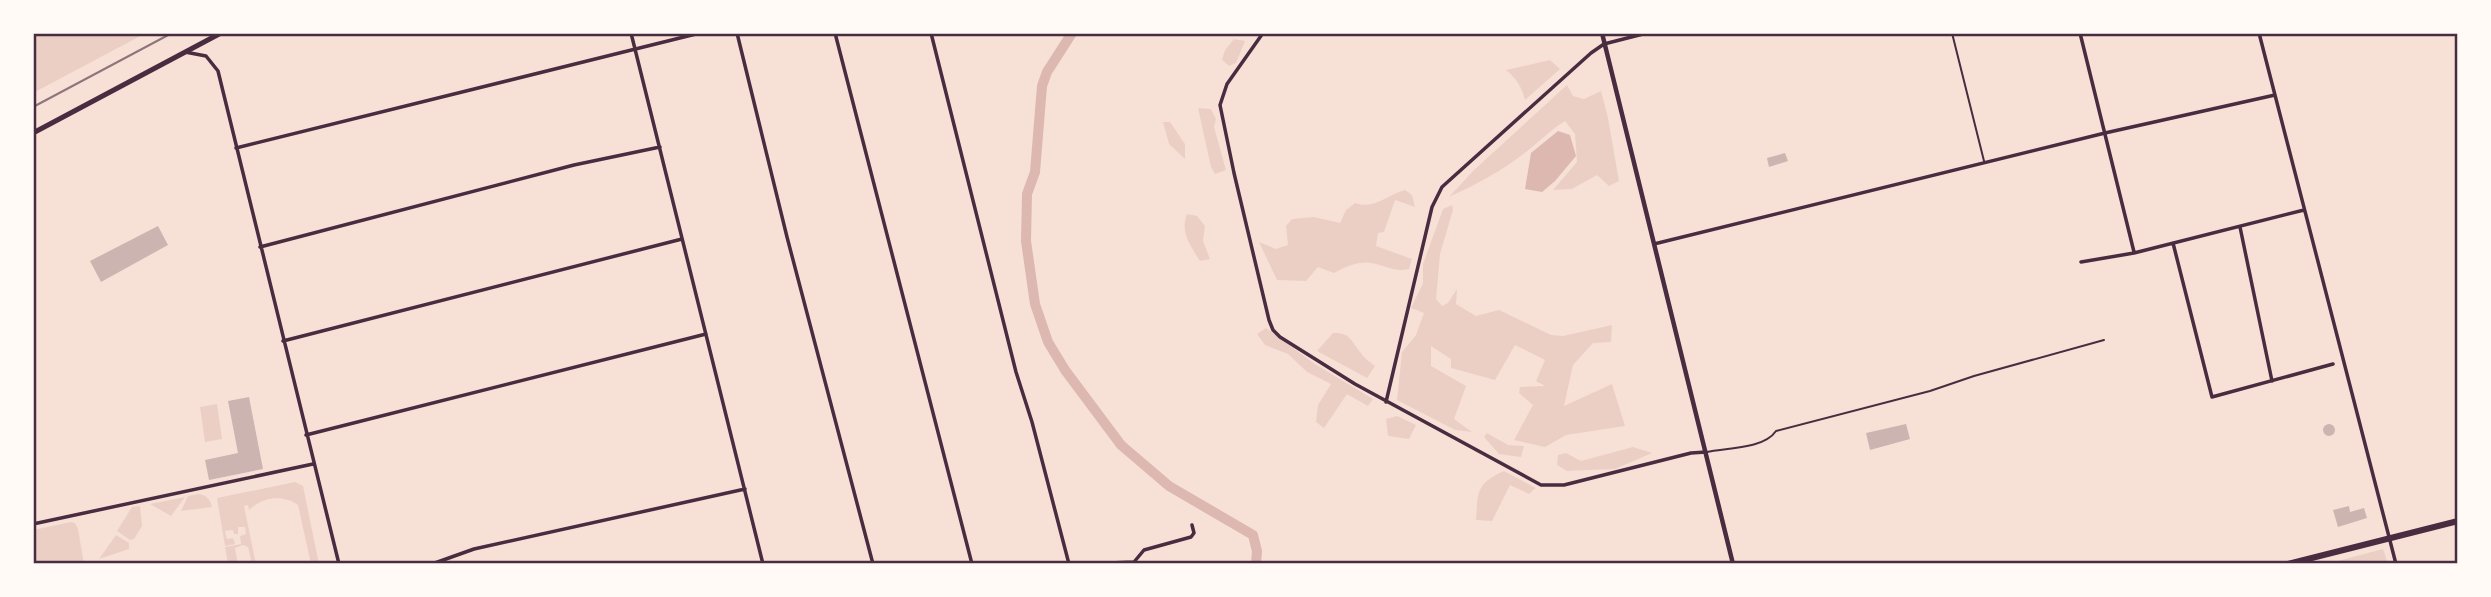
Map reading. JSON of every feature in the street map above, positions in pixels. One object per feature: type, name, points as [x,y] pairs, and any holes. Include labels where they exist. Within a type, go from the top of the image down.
[{"type":"main road","points":[[33,133],[221,33]]},
{"type":"main road","points":[[2288,564],[2458,521]]},
{"type":"street","points":[[631,33],[763,564]]},
{"type":"street","points":[[236,148],[700,33]]},
{"type":"street","points":[[737,33],[787,237],[873,564]]},
{"type":"street","points":[[835,33],[972,564]]},
{"type":"street","points":[[931,33],[1016,372],[1032,422],[1069,564]]},
{"type":"street","points":[[1263,33],[1227,84],[1220,105],[1269,320],[1280,337],[1386,402],[1541,485],[1564,485],[1691,453],[1706,452]]},
{"type":"street","points":[[1602,33],[1733,564]]},
{"type":"street","points":[[1386,402],[1436,196],[1442,187],[1591,53],[1605,44],[1647,33]]},
{"type":"street","points":[[2080,33],[2134,253]]},
{"type":"street","points":[[2259,33],[2396,564]]},
{"type":"street","points":[[185,52],[206,56],[218,71],[339,564]]},
{"type":"street","points":[[1654,244],[2105,133],[2275,95]]},
{"type":"street","points":[[260,247],[574,165],[660,147]]},
{"type":"street","points":[[2081,262],[2134,253],[2304,210]]},
{"type":"street","points":[[2239,227],[2272,381]]},
{"type":"street","points":[[283,341],[682,239]]},
{"type":"street","points":[[2173,243],[2212,397],[2333,364]]},
{"type":"street","points":[[306,435],[706,334]]},
{"type":"street","points":[[33,524],[313,464]]},
{"type":"street","points":[[432,564],[474,549],[745,489]]},
{"type":"street","points":[[1085,564],[1134,562],[1144,550],[1191,537],[1194,533],[1192,525]]},
{"type":"lane","points":[[1952,33],[1984,164]]},
{"type":"lane","points":[[1706,452],[1755,444],[1771,438],[1776,431],[1930,391],[2104,340]]},
{"type":"shaded area","points":[[33,33],[146,33],[33,93]]},
{"type":"shaded area","points":[[1234,39],[1245,41],[1236,63],[1229,66],[1222,60],[1225,50]]},
{"type":"shaded area","points":[[1550,60],[1560,69],[1525,100],[1518,83],[1506,70]]},
{"type":"shaded area","points":[[1567,85],[1573,96],[1584,99],[1601,91],[1619,181],[1609,186],[1597,175],[1572,189],[1553,190],[1577,162],[1575,134],[1565,121],[1508,165],[1449,197],[1474,170]]},
{"type":"shaded area","points":[[1198,108],[1211,109],[1216,119],[1214,127],[1226,170],[1215,174],[1211,167]]},
{"type":"shaded area","points":[[1163,122],[1170,122],[1185,144],[1185,159],[1169,144]]},
{"type":"shaded area","points":[[1558,131],[1570,135],[1576,156],[1542,192],[1525,189],[1531,153]]},
{"type":"shaded area","points":[[1405,190],[1412,195],[1415,207],[1395,200],[1384,232],[1378,233],[1376,246],[1412,259],[1409,269],[1399,270],[1361,263],[1334,273],[1318,267],[1306,281],[1277,280],[1259,242],[1276,249],[1288,245],[1286,226],[1292,219],[1314,217],[1340,223],[1346,210],[1355,203],[1369,205]]},
{"type":"shaded area","points":[[1452,205],[1453,210],[1440,254],[1436,299],[1442,306],[1448,303],[1457,289],[1456,304],[1476,316],[1499,310],[1551,335],[1563,336],[1612,325],[1611,342],[1593,343],[1573,365],[1564,406],[1612,384],[1625,426],[1566,435],[1545,447],[1514,440],[1533,405],[1519,393],[1520,387],[1545,386],[1536,381],[1545,360],[1515,345],[1495,380],[1451,368],[1451,359],[1431,346],[1431,366],[1466,386],[1454,419],[1472,432],[1455,430],[1397,400],[1402,352],[1416,335],[1424,313],[1411,308],[1423,283],[1423,264],[1443,209]]},
{"type":"shaded area","points":[[1187,214],[1197,216],[1205,226],[1203,241],[1210,259],[1200,261],[1190,244],[1185,233]]},
{"type":"shaded area","points":[[1266,328],[1315,364],[1373,399],[1368,406],[1347,394],[1324,428],[1316,422],[1318,405],[1331,384],[1307,372],[1288,354],[1265,345],[1257,334]]},
{"type":"shaded area","points":[[1333,333],[1347,336],[1375,366],[1367,378],[1317,351]]},
{"type":"shaded area","points":[[217,404],[222,439],[205,442],[200,407]]},
{"type":"shaded area","points":[[1397,416],[1416,425],[1409,439],[1388,436],[1386,419]]},
{"type":"shaded area","points":[[1487,433],[1508,445],[1524,446],[1521,457],[1499,454],[1484,437]]},
{"type":"shaded area","points":[[1633,447],[1652,453],[1615,469],[1567,471],[1557,465],[1558,455],[1566,453],[1581,461]]},
{"type":"shaded area","points":[[1504,471],[1536,488],[1529,494],[1510,485],[1492,521],[1476,520],[1480,490],[1488,480]]},
{"type":"shaded area","points":[[295,482],[303,486],[319,564],[311,564],[298,505],[279,498],[260,502],[249,510],[248,505],[244,506],[256,564],[252,564],[248,547],[243,545],[235,548],[238,564],[228,564],[225,547],[241,544],[240,536],[246,534],[245,527],[238,527],[238,534],[234,534],[233,530],[225,531],[227,539],[233,538],[235,544],[225,546],[217,498]]},
{"type":"shaded area","points":[[198,494],[208,498],[212,507],[181,511],[188,496]]},
{"type":"shaded area","points":[[185,497],[171,516],[150,504]]},
{"type":"shaded area","points":[[140,506],[142,526],[134,539],[130,540],[117,531],[132,507]]},
{"type":"shaded area","points":[[75,523],[78,529],[84,564],[33,564],[33,530]]},
{"type":"shaded area","points":[[116,535],[129,543],[129,549],[99,559]]},
{"type":"shaded area","points":[[2383,549],[2388,564],[2326,564]]},
{"type":"building","points":[[1785,153],[1788,161],[1769,167],[1767,158]]},
{"type":"building","points":[[158,226],[168,245],[101,282],[90,261]]},
{"type":"building","points":[[249,397],[263,469],[209,480],[205,460],[238,453],[228,401]]},
{"type":"building","points":[[1906,424],[1910,439],[1870,450],[1866,433]]},
{"type":"building","points":[[2329,424],[2335,430],[2329,436],[2323,430]]},
{"type":"building","points":[[2349,506],[2350,512],[2364,508],[2367,518],[2338,527],[2333,510]]},
{"type":"waterway","points":[[1072,33],[1047,72],[1042,86],[1035,172],[1027,194],[1026,241],[1035,304],[1048,342],[1065,370],[1121,445],[1169,486],[1253,535],[1257,551],[1256,564]]},
{"type":"tram line","points":[[33,107],[172,33]]}]
